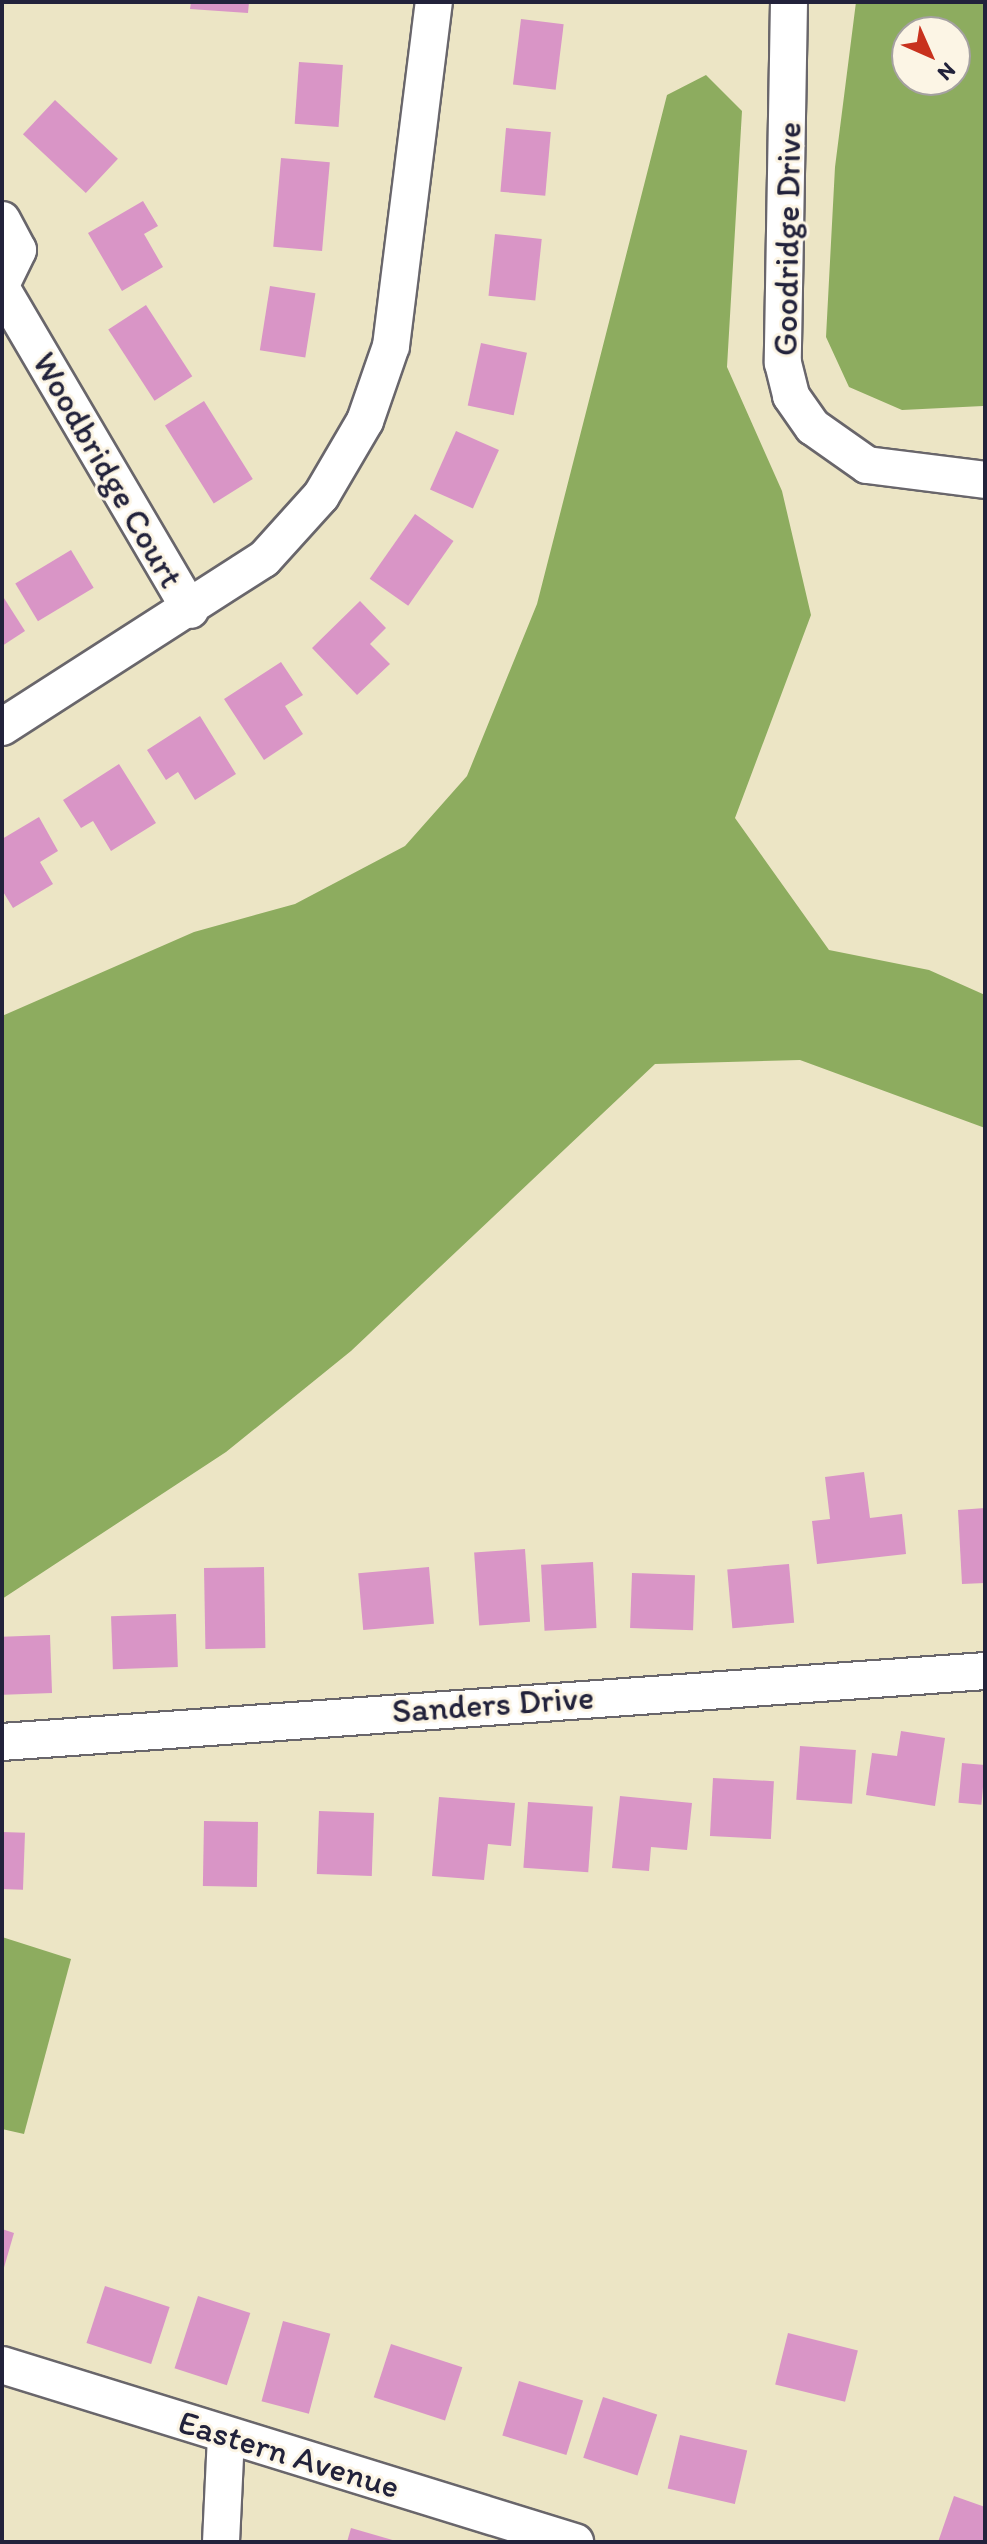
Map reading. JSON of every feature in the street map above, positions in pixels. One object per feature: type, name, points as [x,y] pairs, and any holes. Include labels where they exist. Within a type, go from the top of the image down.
[{"type":"street","points":[[2,727],[190,610],[264,559],[321,496],[365,421],[391,346],[434,2]]},
{"type":"street","name":"Goodridge Drive","points":[[789,2],[783,363],[791,396],[813,427],[867,465],[985,480]]},
{"type":"street","name":"Woodbridge Court","points":[[2,220],[18,250],[2,286],[190,610]]},
{"type":"street","name":"Sanders Drive","points":[[2,1742],[985,1671]]},
{"type":"street","name":"Eastern Avenue","points":[[2,2365],[575,2542]]},
{"type":"street","points":[[221,2542],[226,2435]]},
{"type":"green space","points":[[856,2],[985,2],[983,406],[902,410],[849,387],[826,337],[835,167]]},
{"type":"green space","points":[[706,75],[742,111],[727,367],[782,491],[811,615],[735,818],[829,950],[929,970],[985,995],[985,1128],[800,1060],[655,1064],[351,1351],[226,1452],[2,1599],[2,1016],[194,932],[295,904],[405,846],[467,776],[537,604],[667,95]]},
{"type":"green space","points":[[2,1937],[71,1959],[24,2134],[2,2129]]},
{"type":"building","points":[[191,2],[249,2],[248,13],[190,9]]},
{"type":"building","points":[[521,19],[564,24],[556,90],[513,85]]},
{"type":"building","points":[[299,62],[343,65],[339,127],[295,124]]},
{"type":"building","points":[[55,100],[118,159],[86,193],[23,134]]},
{"type":"building","points":[[506,128],[551,132],[545,196],[500,192]]},
{"type":"building","points":[[281,158],[330,162],[322,251],[273,247]]},
{"type":"building","points":[[143,201],[158,226],[144,234],[163,267],[122,291],[88,233]]},
{"type":"building","points":[[495,234],[542,239],[535,301],[489,296]]},
{"type":"building","points":[[270,286],[315,293],[305,357],[260,350]]},
{"type":"building","points":[[146,305],[192,376],[155,401],[108,330]]},
{"type":"building","points":[[481,343],[527,353],[514,415],[468,406]]},
{"type":"building","points":[[204,401],[253,479],[214,503],[165,425]]},
{"type":"building","points":[[456,431],[499,450],[473,509],[430,489]]},
{"type":"building","points":[[415,514],[454,541],[408,606],[370,579]]},
{"type":"building","points":[[71,550],[94,588],[38,621],[15,583]]},
{"type":"building","points":[[2,595],[25,631],[2,646]]},
{"type":"building","points":[[360,601],[386,628],[370,644],[390,664],[357,695],[312,648]]},
{"type":"building","points":[[281,662],[303,695],[285,706],[303,734],[264,760],[224,699]]},
{"type":"building","points":[[200,716],[236,774],[195,800],[178,772],[166,780],[147,750]]},
{"type":"building","points":[[119,764],[156,823],[111,851],[93,821],[81,828],[63,800]]},
{"type":"building","points":[[39,817],[58,851],[40,862],[53,884],[13,908],[2,890],[2,839]]},
{"type":"building","points":[[864,1472],[870,1518],[902,1514],[906,1554],[817,1564],[812,1521],[830,1519],[825,1477]]},
{"type":"building","points":[[985,1508],[985,1583],[962,1584],[958,1510]]},
{"type":"building","points":[[525,1549],[530,1622],[479,1625],[474,1553]]},
{"type":"building","points":[[593,1562],[596,1628],[545,1631],[541,1565]]},
{"type":"building","points":[[789,1564],[794,1623],[732,1628],[727,1569]]},
{"type":"building","points":[[264,1567],[265,1648],[205,1649],[204,1568]]},
{"type":"building","points":[[429,1567],[434,1624],[363,1630],[358,1573]]},
{"type":"building","points":[[632,1573],[695,1575],[693,1630],[630,1628]]},
{"type":"building","points":[[176,1614],[178,1667],[113,1669],[111,1616]]},
{"type":"building","points":[[50,1635],[52,1693],[4,1695],[2,1637]]},
{"type":"building","points":[[901,1731],[945,1738],[935,1806],[866,1795],[872,1753],[897,1756]]},
{"type":"building","points":[[800,1746],[856,1750],[852,1804],[796,1800]]},
{"type":"building","points":[[962,1763],[985,1765],[981,1805],[959,1803]]},
{"type":"building","points":[[713,1778],[774,1781],[771,1839],[710,1836]]},
{"type":"building","points":[[620,1796],[692,1803],[687,1850],[651,1847],[649,1871],[612,1868]]},
{"type":"building","points":[[439,1797],[515,1803],[511,1846],[488,1844],[484,1880],[432,1876]]},
{"type":"building","points":[[528,1802],[593,1807],[588,1872],[523,1868]]},
{"type":"building","points":[[319,1811],[374,1813],[372,1876],[317,1874]]},
{"type":"building","points":[[204,1821],[258,1822],[257,1887],[203,1886]]},
{"type":"building","points":[[2,1832],[25,1833],[23,1890],[2,1889]]},
{"type":"building","points":[[2,2229],[14,2233],[3,2271],[2,2271]]},
{"type":"building","points":[[105,2286],[170,2307],[151,2364],[86,2343]]},
{"type":"building","points":[[198,2296],[250,2313],[227,2385],[175,2368]]},
{"type":"building","points":[[283,2321],[330,2334],[309,2414],[262,2401]]},
{"type":"building","points":[[788,2333],[858,2350],[845,2402],[775,2384]]},
{"type":"building","points":[[391,2344],[462,2367],[445,2420],[374,2397]]},
{"type":"building","points":[[519,2381],[583,2401],[566,2455],[502,2436]]},
{"type":"building","points":[[603,2397],[657,2415],[637,2475],[583,2458]]},
{"type":"building","points":[[680,2435],[747,2451],[735,2504],[668,2489]]},
{"type":"building","points":[[954,2496],[985,2507],[985,2542],[938,2542]]},
{"type":"building","points":[[351,2528],[396,2541],[396,2542],[347,2542]]}]
